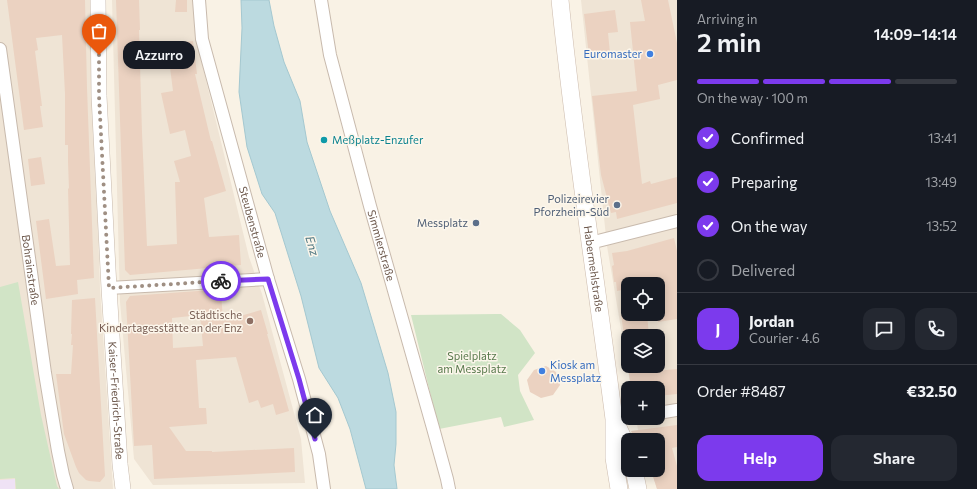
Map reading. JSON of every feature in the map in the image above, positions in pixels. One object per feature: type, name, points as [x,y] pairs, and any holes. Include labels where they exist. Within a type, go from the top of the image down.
[{"type":"main road","name":"Habermehlstraße","points":[[560,0],[568,75],[590,243],[621,418],[614,458],[619,489]]},
{"type":"main road","points":[[635,477],[638,489]]},
{"type":"street","name":"Kaiser-Friedrich-Straße","points":[[98,0],[99,96],[109,288],[120,464],[123,489]]},
{"type":"street","name":"Steubenstraße","points":[[199,0],[202,39],[268,279],[299,379],[319,454],[324,489]]},
{"type":"street","name":"Simmlerstraße","points":[[321,0],[330,55],[370,206],[434,428],[449,489]]},
{"type":"street","name":"Bohrainstraße","points":[[0,50],[45,373],[58,451],[67,489]]},
{"type":"street","points":[[590,243],[677,221]]},
{"type":"street","points":[[109,288],[268,279]]},
{"type":"street","points":[[665,412],[677,410]]},
{"type":"shaded area","points":[[0,0],[91,0],[100,289],[113,489],[0,489]]},
{"type":"shaded area","points":[[112,0],[193,0],[196,39],[249,257],[262,294],[301,439],[305,483],[153,485],[134,459],[120,302]]},
{"type":"shaded area","points":[[581,0],[677,0],[677,489],[657,489],[653,477],[665,477],[665,433],[644,433],[638,430],[637,425],[665,425],[665,381],[630,381],[628,373],[665,373],[665,329],[621,329],[607,246]]},
{"type":"shaded area","points":[[15,479],[15,489],[0,489],[0,480]]},
{"type":"green space","points":[[18,282],[41,415],[57,486],[59,489],[16,489],[15,478],[0,479],[0,287]]},
{"type":"green space","name":"Spielplatz am Messplatz","points":[[501,314],[520,330],[535,353],[518,375],[520,391],[534,420],[504,427],[501,417],[439,429],[411,315]]},
{"type":"water","name":"Enz","points":[[241,0],[269,0],[274,26],[284,62],[300,101],[307,142],[330,211],[361,283],[388,373],[396,412],[396,444],[394,465],[397,489],[366,489],[350,429],[338,398],[319,368],[301,296],[275,213],[262,194],[247,147],[239,92],[242,28]]},
{"type":"building","points":[[7,0],[85,0],[94,278],[77,280],[78,294],[46,299],[36,221],[49,219],[56,266],[70,265],[68,145],[65,145],[65,94],[62,35],[36,38],[38,50],[35,51],[42,106],[40,106],[43,127],[24,130]]},
{"type":"building","points":[[116,0],[139,0],[142,133],[147,246],[177,244],[175,182],[180,182],[174,161],[191,156],[185,130],[170,134],[161,93],[173,91],[167,44],[193,41],[197,74],[195,74],[211,141],[226,191],[204,198],[209,237],[239,235],[241,265],[130,275],[125,270]]},
{"type":"building","points":[[176,0],[187,0],[187,12],[175,12]]},
{"type":"building","points":[[641,0],[668,0],[677,43],[677,80],[658,85],[660,99],[633,105],[642,184],[650,181],[651,184],[677,177],[677,203],[617,219],[616,212],[611,213],[601,175],[592,96],[637,91],[630,22],[645,21]]},
{"type":"building","points":[[615,10],[618,32],[608,33],[610,53],[589,55],[584,14]]},
{"type":"building","points":[[41,157],[45,184],[31,186],[28,159]]},
{"type":"building","points":[[674,238],[677,251],[677,319],[665,321],[665,277],[621,277],[621,290],[617,291],[616,282],[614,282],[612,253],[627,251]]},
{"type":"building","points":[[211,290],[211,293],[221,292],[223,321],[261,310],[289,411],[276,415],[273,404],[261,408],[258,400],[249,403],[236,357],[196,360],[199,408],[206,408],[207,424],[169,427],[186,451],[212,452],[294,448],[295,472],[154,479],[152,445],[134,446],[126,302],[130,296]],"holes":[[[200,315],[203,346],[173,348],[172,318]]]},
{"type":"building","points":[[95,298],[105,476],[100,482],[86,480],[79,473],[76,467],[64,434],[56,374],[71,374],[73,345],[71,345],[72,300]]},
{"type":"building","points":[[622,321],[648,321],[648,329],[623,329]]},
{"type":"building","points":[[546,366],[556,372],[560,385],[553,395],[541,398],[530,392],[527,380],[534,370]]},
{"type":"building","points":[[677,369],[677,394],[665,395],[665,381],[630,381],[629,373],[665,373],[665,370]]},
{"type":"building","points":[[677,425],[677,447],[672,448],[677,466],[677,489],[657,489],[653,477],[665,477],[665,433],[632,433],[631,431]]},
{"type":"way so far","points":[[99,55],[99,96],[109,288],[221,281]]},
{"type":"place","name":"Euromaster","points":[[650,54]]},
{"type":"place","name":"Azzurro","points":[[99,55]]},
{"type":"place","name":"Meßplatz-Enzufer","points":[[324,140]]},
{"type":"place","name":"Polizeirevier Pforzheim-Süd","points":[[617,205]]},
{"type":"place","name":"Messplatz","points":[[476,223]]},
{"type":"place","name":"Städtische Kindertagesstätte an der Enz","points":[[250,321]]},
{"type":"place","name":"Kiosk am Messplatz","points":[[542,371]]},
{"type":"route","points":[[221,281],[268,279],[299,379],[315,439]]}]
